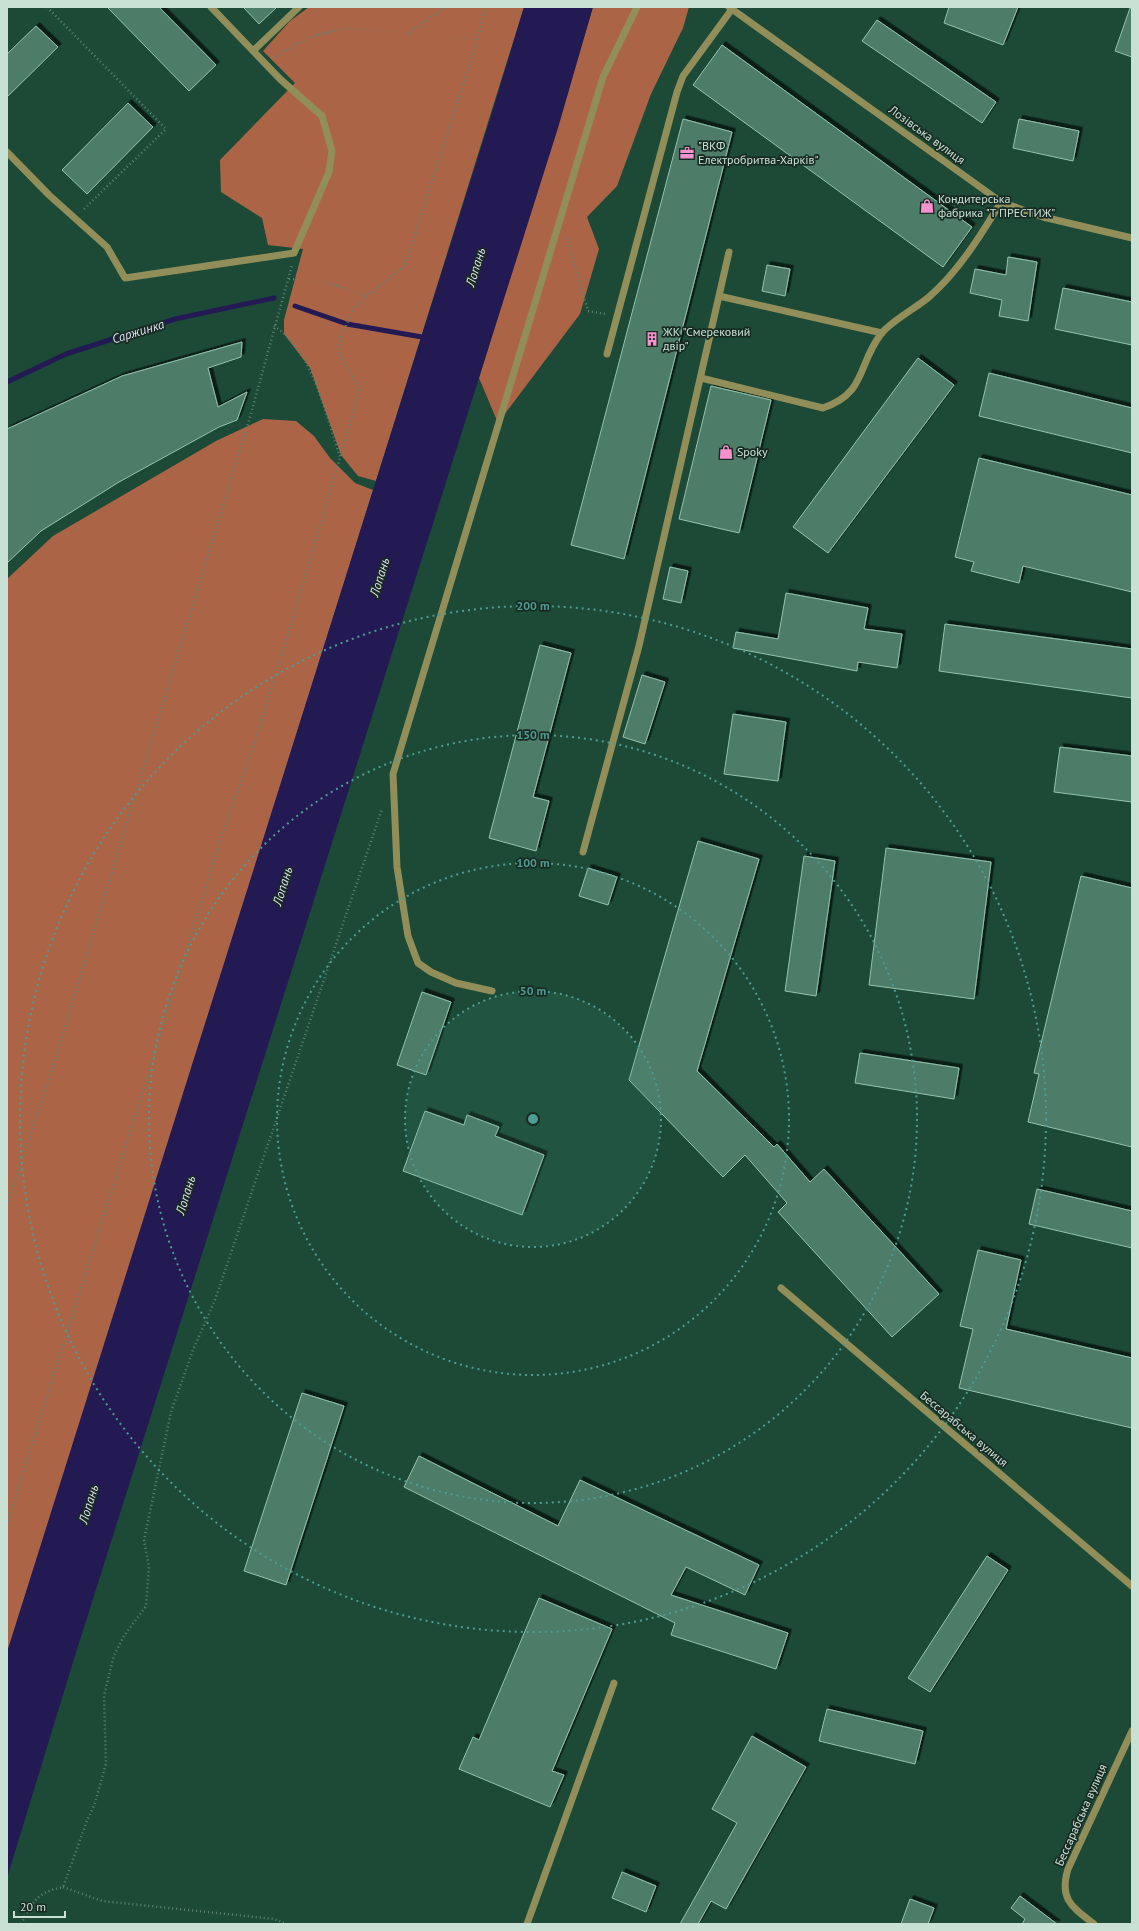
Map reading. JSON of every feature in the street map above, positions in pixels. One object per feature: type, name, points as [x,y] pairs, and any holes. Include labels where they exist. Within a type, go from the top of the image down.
[{"type":"street","points":[[7,152],[49,195],[107,247],[125,278],[294,253],[328,172],[332,151],[322,116],[266,64],[211,7]]},
{"type":"street","points":[[253,51],[299,7]]},
{"type":"street","points":[[492,991],[456,983],[431,972],[418,963],[408,936],[397,867],[393,774],[603,76],[637,7]]},
{"type":"street","points":[[607,354],[677,92],[683,76],[730,8]]},
{"type":"street","name":"Лозівська вулиця","points":[[730,8],[1001,202],[1043,217],[1132,238]]},
{"type":"street","points":[[701,378],[823,408],[838,403],[848,395],[862,373],[873,345],[882,333],[930,296],[956,269],[1001,202]]},
{"type":"street","points":[[583,852],[639,646],[729,252]]},
{"type":"street","points":[[719,296],[882,333]]},
{"type":"street","name":"Бессарабська вулиця","points":[[781,1288],[1132,1586]]},
{"type":"street","points":[[527,1924],[614,1683]]},
{"type":"street","name":"Бессарабська вулиця","points":[[1094,1924],[1073,1906],[1067,1898],[1064,1891],[1064,1882],[1068,1869],[1132,1731]]},
{"type":"path","points":[[47,7],[166,129],[75,218]]},
{"type":"path","points":[[408,34],[445,7]]},
{"type":"path","points":[[7,1525],[222,835],[254,745],[288,637],[360,389],[338,353],[340,339],[353,310],[368,295],[405,266],[478,39],[485,7]]},
{"type":"path","points":[[266,64],[305,39],[342,28],[478,39]]},
{"type":"path","points":[[561,216],[588,311],[617,316]]},
{"type":"path","points":[[7,1205],[69,1013],[248,425],[274,326],[289,279],[294,253]]},
{"type":"path","points":[[289,279],[324,281],[350,291],[368,295]]},
{"type":"path","points":[[274,326],[282,331],[310,368],[340,457]]},
{"type":"path","points":[[63,1887],[86,1821],[95,1803],[106,1764],[104,1696],[114,1655],[124,1636],[146,1606],[148,1567],[144,1540],[171,1412],[193,1350],[215,1300],[383,804]]},
{"type":"path","points":[[21,1924],[35,1899],[50,1890],[63,1887],[102,1902],[274,1919],[287,1924]]},
{"type":"shaded area","points":[[309,7],[524,7],[376,481],[358,476],[341,455],[310,368],[284,334],[284,320],[303,249],[268,245],[262,218],[221,192],[220,160],[295,83],[263,51],[290,21]]},
{"type":"shaded area","points":[[593,7],[689,7],[683,28],[651,94],[617,186],[587,217],[599,249],[580,314],[498,423],[479,378]]},
{"type":"shaded area","points":[[263,419],[296,421],[314,436],[330,458],[355,483],[373,490],[7,1658],[7,579],[53,536],[216,441]]},
{"type":"water","name":"Лопань","points":[[524,7],[593,7],[558,128],[74,1659],[7,1878],[7,1652]]},
{"type":"building","points":[[107,7],[159,7],[216,65],[189,91]]},
{"type":"building","points":[[243,7],[277,7],[259,24]]},
{"type":"building","points":[[949,7],[1018,7],[1003,45],[944,23]]},
{"type":"building","points":[[1130,8],[1132,9],[1132,57],[1115,51]]},
{"type":"building","points":[[877,20],[996,102],[982,123],[862,41]]},
{"type":"building","points":[[36,26],[58,47],[7,97],[7,54]]},
{"type":"building","points":[[722,45],[972,227],[943,267],[693,85]]},
{"type":"building","points":[[128,103],[153,127],[87,194],[62,170]]},
{"type":"building","name":"ЖК \"Смерековий двір\"","points":[[683,119],[732,132],[624,559],[571,545]]},
{"type":"building","points":[[1019,119],[1079,131],[1073,161],[1013,148]]},
{"type":"building","points":[[1008,257],[1037,262],[1028,321],[999,316],[1002,300],[970,293],[975,269],[1006,275]]},
{"type":"building","points":[[767,265],[790,269],[785,296],[762,291]]},
{"type":"building","points":[[1063,288],[1132,302],[1132,345],[1055,329]]},
{"type":"building","points":[[242,342],[241,357],[208,368],[218,407],[247,392],[237,420],[219,427],[119,482],[41,531],[7,563],[7,429],[122,376]]},
{"type":"building","points":[[918,358],[954,385],[828,553],[793,527]]},
{"type":"building","points":[[989,373],[1132,408],[1132,453],[979,416]]},
{"type":"building","points":[[711,386],[771,400],[739,533],[679,519]]},
{"type":"building","points":[[979,458],[1132,495],[1132,592],[1023,566],[1019,583],[971,571],[974,562],[955,557]]},
{"type":"building","points":[[670,567],[688,571],[681,603],[663,599]]},
{"type":"building","points":[[786,593],[868,608],[864,629],[902,634],[897,668],[858,662],[857,671],[733,648],[736,632],[778,639]]},
{"type":"building","points":[[945,624],[1132,649],[1132,698],[939,671]]},
{"type":"building","points":[[540,645],[571,653],[533,797],[549,801],[536,851],[489,838]]},
{"type":"building","points":[[642,675],[665,682],[645,744],[623,737]]},
{"type":"building","points":[[733,714],[786,722],[778,781],[724,774]]},
{"type":"building","points":[[1060,747],[1132,756],[1132,802],[1054,792]]},
{"type":"building","points":[[698,841],[759,859],[697,1071],[774,1147],[777,1144],[810,1182],[824,1169],[939,1294],[892,1337],[778,1212],[787,1203],[745,1155],[723,1177],[629,1080]]},
{"type":"building","points":[[886,848],[991,862],[974,999],[869,985]]},
{"type":"building","points":[[804,856],[835,861],[816,996],[785,991]]},
{"type":"building","points":[[588,868],[617,877],[608,905],[579,896]]},
{"type":"building","points":[[1081,876],[1132,888],[1132,1147],[1028,1122],[1039,1074],[1034,1073]]},
{"type":"building","points":[[422,992],[451,1002],[426,1075],[397,1065]]},
{"type":"building","points":[[860,1053],[959,1068],[954,1099],[855,1083]]},
{"type":"building","points":[[425,1111],[464,1125],[467,1115],[499,1127],[495,1136],[544,1155],[522,1215],[403,1171]]},
{"type":"building","points":[[1037,1189],[1132,1211],[1132,1248],[1029,1224]]},
{"type":"building","points":[[978,1250],[1021,1260],[1006,1329],[1132,1358],[1132,1428],[959,1388],[973,1329],[960,1326]]},
{"type":"building","points":[[302,1393],[344,1406],[286,1585],[244,1571]]},
{"type":"building","points":[[419,1456],[558,1526],[580,1480],[759,1565],[745,1595],[686,1567],[671,1595],[788,1633],[776,1669],[671,1635],[675,1623],[404,1487]]},
{"type":"building","points":[[987,1556],[1008,1570],[930,1692],[908,1678]]},
{"type":"building","points":[[539,1598],[612,1629],[552,1771],[564,1775],[550,1807],[459,1769],[473,1737],[479,1740]]},
{"type":"building","points":[[827,1709],[923,1731],[915,1764],[819,1741]]},
{"type":"building","points":[[752,1736],[806,1767],[726,1909],[711,1901],[698,1924],[680,1924],[737,1823],[712,1809]]},
{"type":"building","points":[[622,1872],[656,1886],[646,1912],[612,1898]]},
{"type":"building","points":[[1020,1896],[1057,1924],[1022,1924],[1025,1919],[1011,1908]]},
{"type":"building","points":[[910,1899],[934,1908],[928,1924],[901,1924]]},
{"type":"waterway","name":"Саржинка","points":[[7,382],[66,354],[175,319],[274,298]]},
{"type":"waterway","name":"Саржинка","points":[[295,306],[347,324],[422,337]]},
{"type":"place","name":"\"ВКФ Електробритва-Харків\"","points":[[687,153]]},
{"type":"place","name":"Кондитерська фабрика \"Т ПРЕСТИЖ\"","points":[[927,206]]},
{"type":"place","name":"ЖК \"Смерековий двір\"","points":[[652,339]]},
{"type":"place","name":"Spoky","points":[[726,452]]}]
